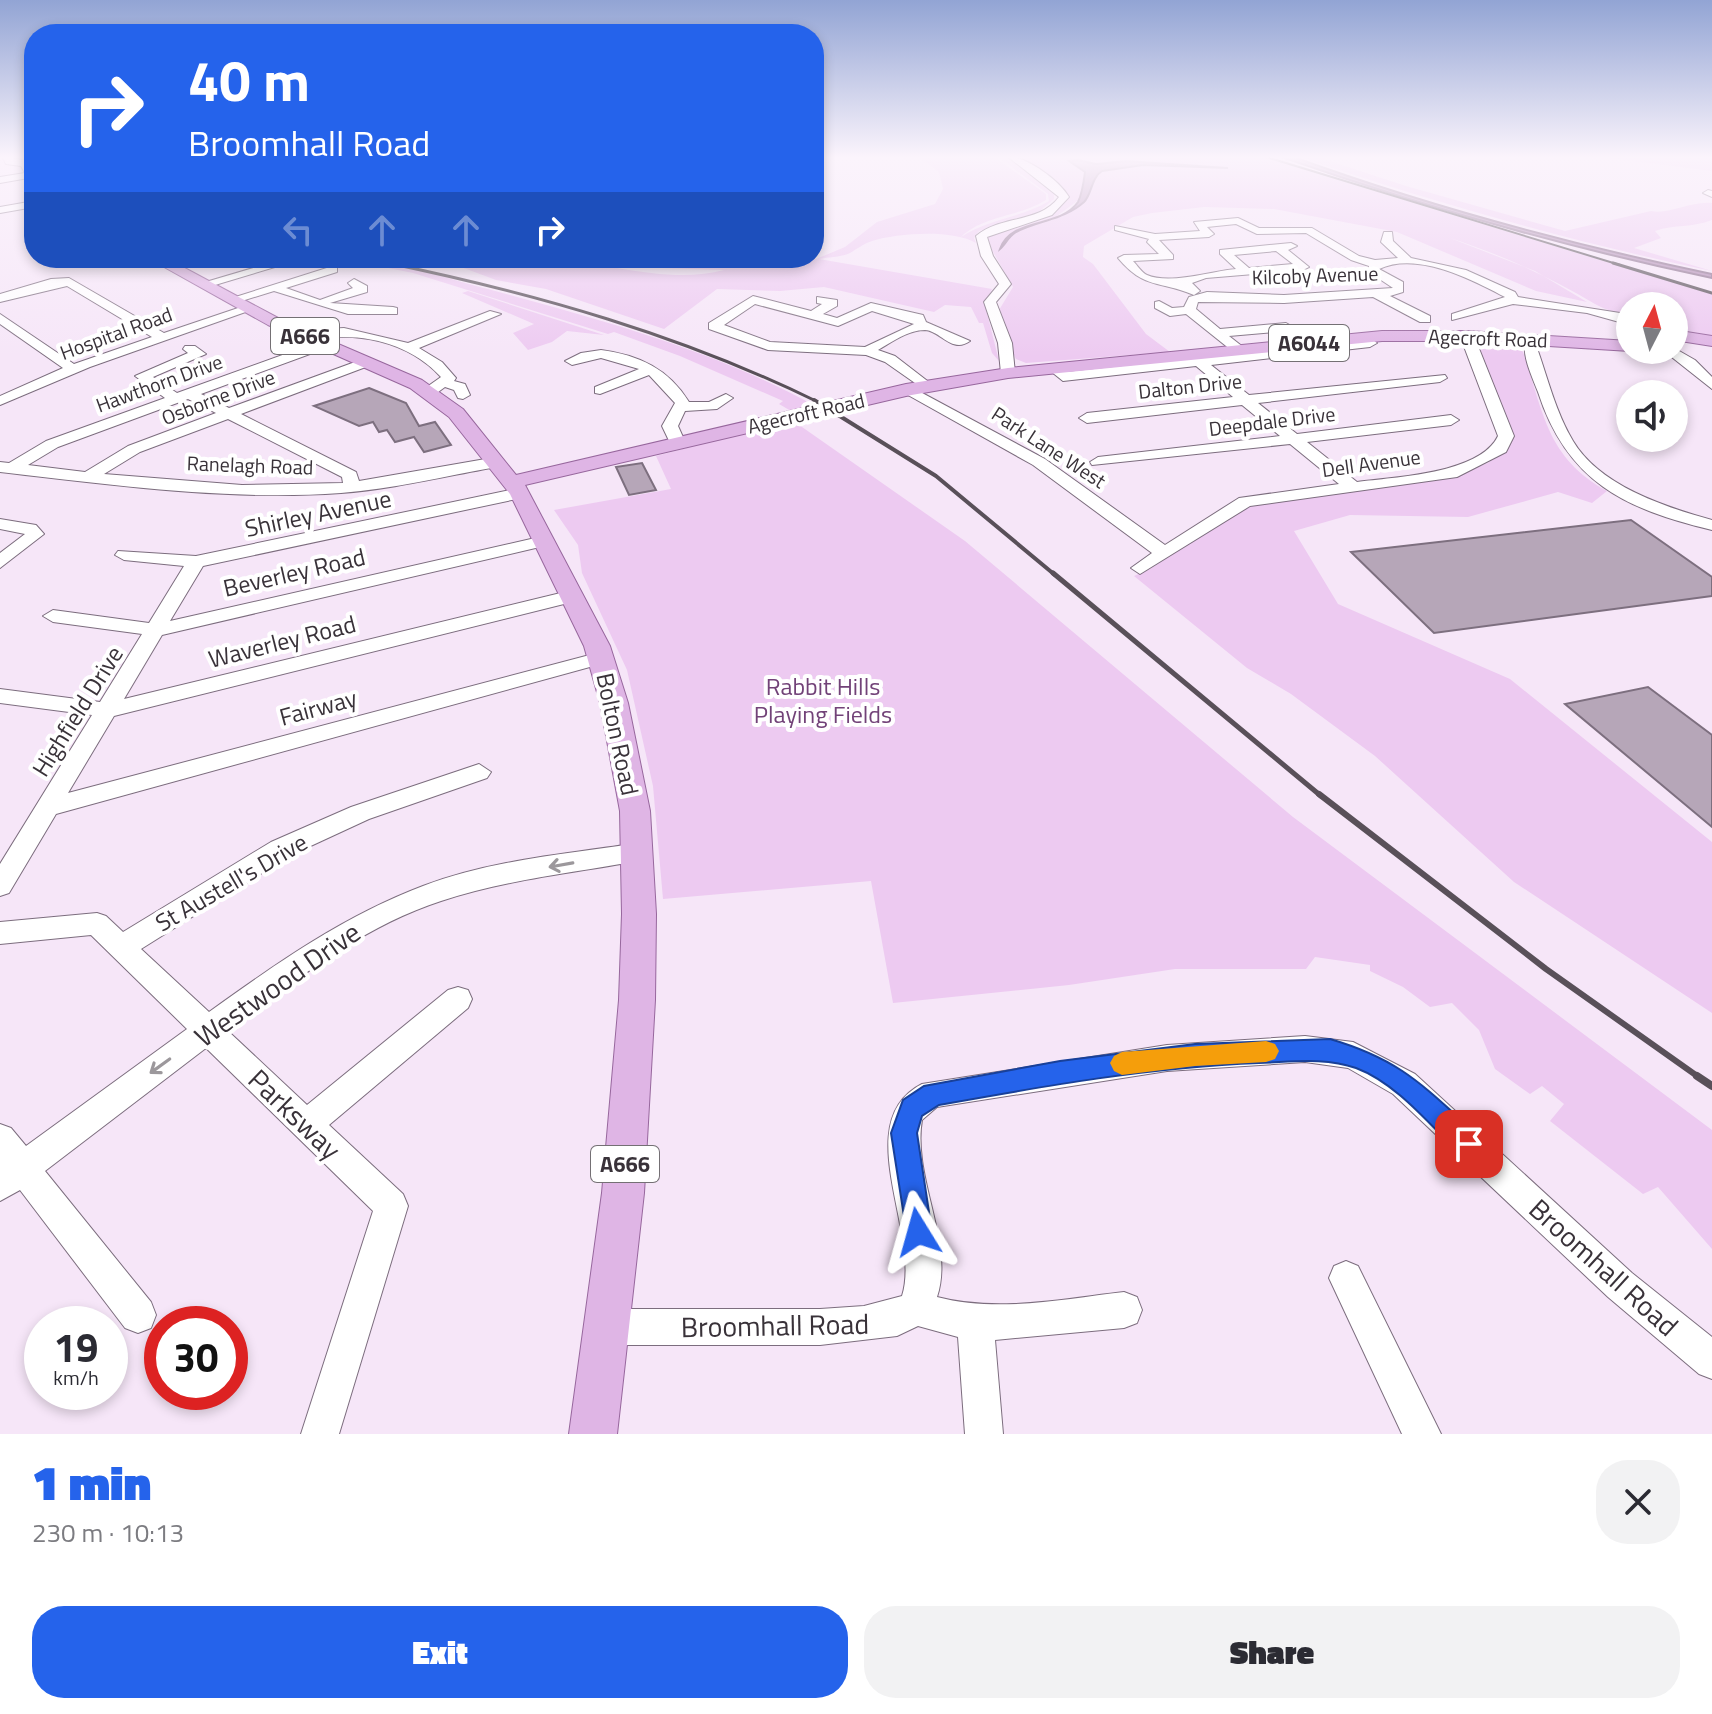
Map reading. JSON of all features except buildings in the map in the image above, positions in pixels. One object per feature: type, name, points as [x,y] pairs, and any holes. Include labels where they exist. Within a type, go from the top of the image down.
[{"type":"main road","name":"Bolton Road","points":[[174,268],[248,309],[429,392],[456,413],[512,483],[573,596],[601,658],[622,738],[638,852],[637,1000],[623,1193],[593,1434]]},
{"type":"main road","name":"Agecroft Road","points":[[512,483],[534,484],[556,472],[1008,364],[1047,370],[1364,338],[1465,322],[1616,344]]},
{"type":"street","points":[[1008,364],[990,302],[1005,284],[987,256],[981,236],[1009,223]]},
{"type":"street","points":[[1152,224],[1126,233],[1155,237],[1209,234],[1198,224],[1210,223]]},
{"type":"street","points":[[1243,223],[1257,231],[1308,230],[1355,258],[1375,264]]},
{"type":"street","points":[[1388,234],[1387,242],[1408,261]]},
{"type":"street","points":[[1155,237],[1153,242],[1169,257],[1124,258],[1143,278],[1183,283],[1202,297]]},
{"type":"street","points":[[1247,272],[1224,252],[1334,243]]},
{"type":"street","points":[[1183,283],[1199,276],[1303,267],[1278,247]]},
{"type":"street","name":"Kilcoby Avenue","points":[[1202,297],[1314,298],[1393,292],[1399,286],[1373,270],[1375,264],[1408,261],[1451,266],[1511,295],[1512,300],[1555,308],[1598,309],[1616,317]]},
{"type":"street","points":[[205,284],[263,268]]},
{"type":"street","points":[[232,300],[333,270]]},
{"type":"street","points":[[1278,270],[1314,298]]},
{"type":"street","points":[[0,298],[51,283],[69,282],[162,337]]},
{"type":"street","points":[[321,302],[364,288],[354,283]]},
{"type":"street","points":[[274,287],[321,302],[393,311]]},
{"type":"street","points":[[1377,294],[1426,319]]},
{"type":"street","points":[[359,309],[397,296]]},
{"type":"street","points":[[1189,310],[1193,300],[1202,297]]},
{"type":"street","points":[[921,325],[918,318],[907,314],[871,307],[838,322],[753,300],[714,326],[768,346],[868,351],[884,340],[921,325],[934,326],[944,331],[948,339],[963,341]]},
{"type":"street","points":[[812,316],[833,303],[821,300]]},
{"type":"street","points":[[1465,322],[1512,300]]},
{"type":"street","points":[[1159,305],[1170,312],[1189,310],[1238,350]]},
{"type":"street","name":"Hospital Road","points":[[0,401],[73,369],[248,309]]},
{"type":"street","points":[[406,348],[495,314]]},
{"type":"street","points":[[1,319],[73,369]]},
{"type":"street","name":"Dell Avenue","points":[[1140,568],[1245,502],[1451,474],[1500,449],[1506,436],[1465,322]]},
{"type":"street","points":[[1218,333],[1286,327]]},
{"type":"street","points":[[0,338],[21,332]]},
{"type":"street","name":"Hawthorn Drive","points":[[6,467],[52,444],[181,396],[335,332],[406,348],[439,366],[449,378],[445,383],[460,387],[463,395]]},
{"type":"street","name":"Agecroft Road","points":[[1047,370],[1063,377],[1370,343],[1364,338]]},
{"type":"street","points":[[1703,345],[1712,366]]},
{"type":"street","points":[[1530,348],[1572,451],[1597,474],[1634,495],[1661,509],[1712,525]]},
{"type":"street","points":[[190,349],[199,354],[142,376],[181,396],[229,414],[350,475],[352,486]]},
{"type":"street","name":"Park Lane West","points":[[868,351],[890,359],[916,388],[1039,462],[1163,552]]},
{"type":"street","points":[[572,361],[602,352],[651,369],[665,378],[680,398],[680,407],[670,426],[678,444]]},
{"type":"street","name":"Osborne Drive","points":[[88,477],[134,449],[366,362]]},
{"type":"street","points":[[1688,362],[1712,385]]},
{"type":"street","points":[[1200,363],[1353,487]]},
{"type":"street","points":[[601,387],[651,369]]},
{"type":"street","name":"Dalton Drive","points":[[1087,418],[1440,378]]},
{"type":"street","points":[[429,392],[445,383]]},
{"type":"street","points":[[680,407],[725,403]]},
{"type":"street","name":"Deepdale Drive","points":[[1098,462],[1451,420]]},
{"type":"street","name":"Ranelagh Road","points":[[6,467],[88,477],[297,490],[512,483]]},
{"type":"street","name":"Shirley Avenue","points":[[124,555],[196,562],[481,503],[512,483]]},
{"type":"street","points":[[1634,495],[1712,516]]},
{"type":"street","points":[[0,524],[30,529],[35,534],[31,541],[0,562]]},
{"type":"street","name":"Beverley Road","points":[[53,616],[158,630],[544,541]]},
{"type":"street","name":"Highfield Drive","points":[[0,886],[158,630],[196,562]]},
{"type":"street","name":"Waverley Road","points":[[0,696],[109,710],[573,596]]},
{"type":"street","name":"Fairway","points":[[49,807],[601,658]]},
{"type":"street","name":"St Austell's Drive","points":[[121,947],[280,849],[360,813],[479,772]]},
{"type":"street","name":"Westwood Drive","points":[[11,1176],[285,972],[353,928],[432,893],[495,876],[638,852]]},
{"type":"street","name":"Parksway","points":[[0,933],[97,924],[391,1206],[320,1434]]},
{"type":"street","points":[[306,1125],[458,999]]},
{"type":"street","name":"Broomhall Road","points":[[608,1327],[866,1324],[897,1321],[916,1308],[922,1289],[921,1259],[904,1133],[906,1120],[921,1100],[933,1094],[1167,1058],[1330,1050],[1365,1060],[1404,1084],[1620,1285],[1712,1361]]},
{"type":"street","points":[[0,1139],[11,1176],[138,1315]]},
{"type":"street","points":[[1346,1278],[1422,1434]]},
{"type":"street","points":[[916,1308],[932,1315],[975,1321],[1124,1310]]},
{"type":"street","points":[[975,1321],[984,1434]]},
{"type":"green space","points":[[876,223],[983,223],[961,237],[991,223],[1007,223],[979,231],[974,238],[976,243],[940,234],[910,234],[872,241],[847,254],[824,258],[845,247]]},
{"type":"green space","points":[[1032,223],[1123,223],[1084,246],[1083,257],[1093,264],[1146,334],[1170,352],[1026,363],[1016,359],[999,310],[1013,287],[988,243],[988,236]]},
{"type":"green space","points":[[1348,223],[1479,223],[1712,294],[1712,337],[1688,333],[1688,292],[1616,292],[1616,313],[1542,275],[1587,302],[1536,291],[1397,232]]},
{"type":"green space","points":[[1514,223],[1536,223],[1565,231],[1600,223],[1701,223],[1655,231],[1661,238],[1634,248],[1712,271]]},
{"type":"green space","points":[[824,260],[992,289],[985,305],[999,361],[992,353],[983,323],[979,323],[971,307],[945,305],[934,312],[824,287],[780,291],[717,289],[664,329],[546,289],[496,280],[464,268],[618,268],[684,275],[724,270],[662,268],[824,268]]},
{"type":"green space","points":[[388,268],[414,269],[655,338],[736,368],[815,406],[791,411],[779,404],[783,401],[680,356],[614,332],[608,334]]},
{"type":"green space","points":[[468,291],[604,335],[567,331],[552,342],[528,350],[513,333],[534,324],[462,293]]},
{"type":"green space","points":[[1474,344],[1519,348],[1523,352],[1543,414],[1559,448],[1571,464],[1607,491],[1592,503],[1558,492],[1468,517],[1350,515],[1294,531],[1338,604],[1510,679],[1712,842],[1712,1013],[1514,882],[1375,756],[1291,694],[1247,668],[1134,576],[1150,569],[1247,504],[1444,479],[1488,463],[1512,442]]},
{"type":"green space","name":"Rabbit Hills Playing Fields","points":[[792,420],[965,541],[1293,817],[1712,1130],[1712,1249],[1658,1187],[1643,1194],[1550,1121],[1564,1104],[1542,1086],[1530,1094],[1495,1069],[1479,1030],[1452,1003],[1430,1007],[1403,987],[1370,971],[1370,965],[1315,957],[1306,969],[1175,969],[1069,985],[893,1003],[871,881],[663,899],[653,786],[627,670],[582,573],[578,545],[554,510],[671,489],[656,456]]},
{"type":"shaded area","points":[[1490,223],[1502,223],[1712,274],[1712,278],[1602,253]]},
{"type":"railway","points":[[1482,223],[1620,265]]},
{"type":"railway","points":[[1613,263],[1712,293]]},
{"type":"railway","points":[[411,268],[499,288],[608,319],[714,356],[815,401]]},
{"type":"railway","points":[[815,401],[936,476],[1055,575]]},
{"type":"railway","points":[[1053,573],[1321,796]]},
{"type":"railway","points":[[1319,794],[1546,969],[1700,1078]]},
{"type":"railway","points":[[1700,1078],[1712,1086]]},
{"type":"slow traffic","points":[[1122,1063],[1266,1051]]},
{"type":"route","points":[[918,1232],[904,1133],[912,1109],[933,1094],[1060,1072],[1195,1055],[1305,1049],[1343,1052],[1375,1064],[1394,1076],[1469,1144]]}]
